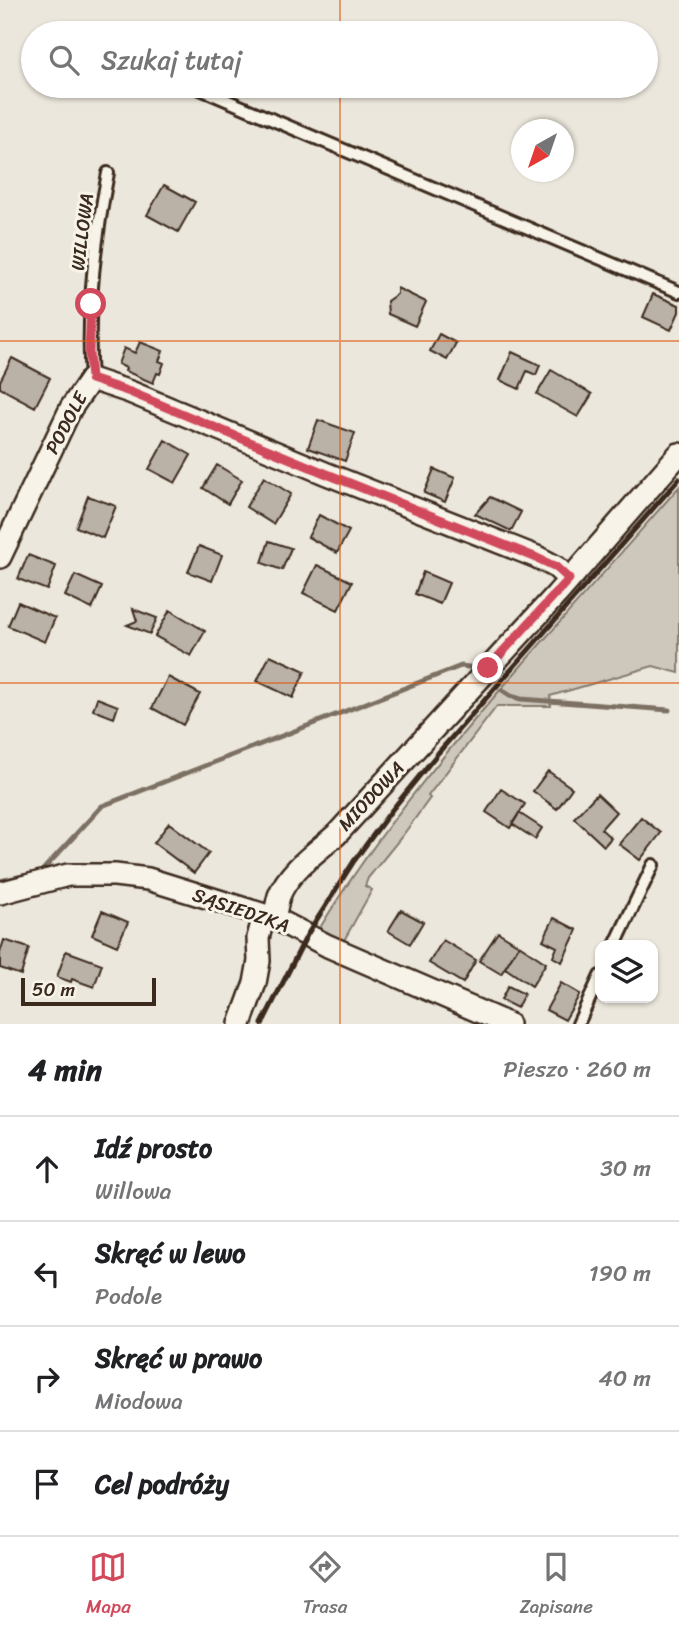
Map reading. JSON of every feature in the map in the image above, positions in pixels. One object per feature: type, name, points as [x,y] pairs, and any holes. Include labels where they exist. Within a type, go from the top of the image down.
[{"type":"street","name":"PODOLE","points":[[0,557],[71,408],[91,379],[130,392],[537,558],[556,567],[569,579]]},
{"type":"street","name":"MIODOWA","points":[[240,1024],[255,984],[259,961],[258,938],[279,896],[297,870],[337,834],[679,454]]},
{"type":"street","name":"SĄSIEDZKA","points":[[0,893],[68,875],[115,875],[148,879],[269,917],[328,946],[508,1024]]},
{"type":"lane","points":[[221,98],[679,292]]},
{"type":"lane","name":"WILLOWA","points":[[91,379],[89,352],[97,230],[108,173]]},
{"type":"lane","points":[[617,940],[653,865]]},
{"type":"lane","points":[[578,1024],[595,987]]},
{"type":"shaded area","points":[[679,487],[679,673],[653,666],[550,696],[551,706],[497,706],[428,796],[430,798],[403,835],[368,878],[365,886],[372,890],[342,944],[318,931],[368,854],[452,746]]},
{"type":"building","points":[[164,185],[195,202],[178,232],[147,215]]},
{"type":"building","points":[[397,288],[426,302],[415,326],[388,314],[387,301],[397,294]]},
{"type":"building","points":[[653,294],[679,305],[679,312],[671,330],[643,317]]},
{"type":"building","points":[[439,334],[456,343],[447,360],[430,351]]},
{"type":"building","points":[[140,342],[163,351],[159,361],[164,363],[153,383],[125,371],[126,368],[118,364],[124,348],[135,353]]},
{"type":"building","points":[[512,352],[540,365],[536,375],[527,371],[519,389],[500,380]]},
{"type":"building","points":[[12,358],[50,378],[35,407],[0,388],[0,381]]},
{"type":"building","points":[[551,370],[592,394],[578,417],[537,394]]},
{"type":"building","points":[[318,420],[355,433],[345,461],[308,448]]},
{"type":"building","points":[[165,440],[191,455],[175,483],[149,469]]},
{"type":"building","points":[[217,465],[242,480],[228,504],[203,488]]},
{"type":"building","points":[[434,469],[455,478],[445,502],[424,493]]},
{"type":"building","points":[[264,477],[291,494],[273,524],[246,507]]},
{"type":"building","points":[[88,496],[116,506],[103,538],[76,527]]},
{"type":"building","points":[[490,497],[521,512],[511,531],[475,514]]},
{"type":"building","points":[[319,515],[349,531],[337,553],[308,537]]},
{"type":"building","points":[[269,541],[291,548],[282,570],[262,563]]},
{"type":"building","points":[[199,546],[222,555],[212,581],[188,572]]},
{"type":"building","points":[[28,555],[56,566],[47,590],[18,579]]},
{"type":"building","points":[[317,565],[352,582],[338,610],[303,593]]},
{"type":"building","points":[[423,572],[449,583],[440,604],[415,594]]},
{"type":"building","points":[[75,575],[102,587],[92,609],[65,596]]},
{"type":"building","points":[[18,602],[55,618],[45,642],[8,626]]},
{"type":"building","points":[[133,609],[157,618],[150,634],[127,625],[137,621]]},
{"type":"building","points":[[170,610],[205,631],[191,656],[155,636]]},
{"type":"building","points":[[270,655],[305,671],[293,698],[257,681]]},
{"type":"building","points":[[168,677],[200,694],[183,725],[152,708]]},
{"type":"building","points":[[97,698],[118,706],[114,718],[93,710]]},
{"type":"building","points":[[548,771],[572,788],[557,809],[533,791]]},
{"type":"building","points":[[501,789],[525,804],[510,828],[486,812]]},
{"type":"building","points":[[597,794],[616,812],[601,829],[611,838],[604,846],[574,818]]},
{"type":"building","points":[[519,813],[542,828],[535,839],[512,824]]},
{"type":"building","points":[[641,817],[661,833],[640,860],[619,844]]},
{"type":"building","points":[[169,823],[209,853],[194,873],[154,843]]},
{"type":"building","points":[[401,910],[423,922],[410,944],[388,931]]},
{"type":"building","points":[[102,911],[128,922],[117,946],[92,935]]},
{"type":"building","points":[[554,918],[577,930],[562,962],[553,957],[557,947],[543,940]]},
{"type":"building","points":[[498,932],[519,945],[501,974],[479,961]]},
{"type":"building","points":[[4,940],[29,948],[21,975],[0,968],[0,953]]},
{"type":"building","points":[[443,940],[476,960],[463,983],[429,963]]},
{"type":"building","points":[[519,945],[546,963],[532,986],[505,968]]},
{"type":"building","points":[[66,951],[102,964],[94,987],[57,977]]},
{"type":"building","points":[[561,983],[580,994],[565,1020],[546,1010]]},
{"type":"building","points":[[508,986],[524,994],[517,1008],[501,1000]]},
{"type":"waterway","points":[[37,873],[41,872],[102,806],[461,666],[476,668]]},
{"type":"waterway","points":[[502,690],[521,699],[669,710]]},
{"type":"waterway","points":[[0,881],[28,875]]},
{"type":"railway","points":[[262,1024],[307,935],[354,861],[391,811],[438,753],[679,479]]},
{"type":"route","points":[[91,304],[91,379],[130,392],[556,567],[569,579],[488,668]]}]
